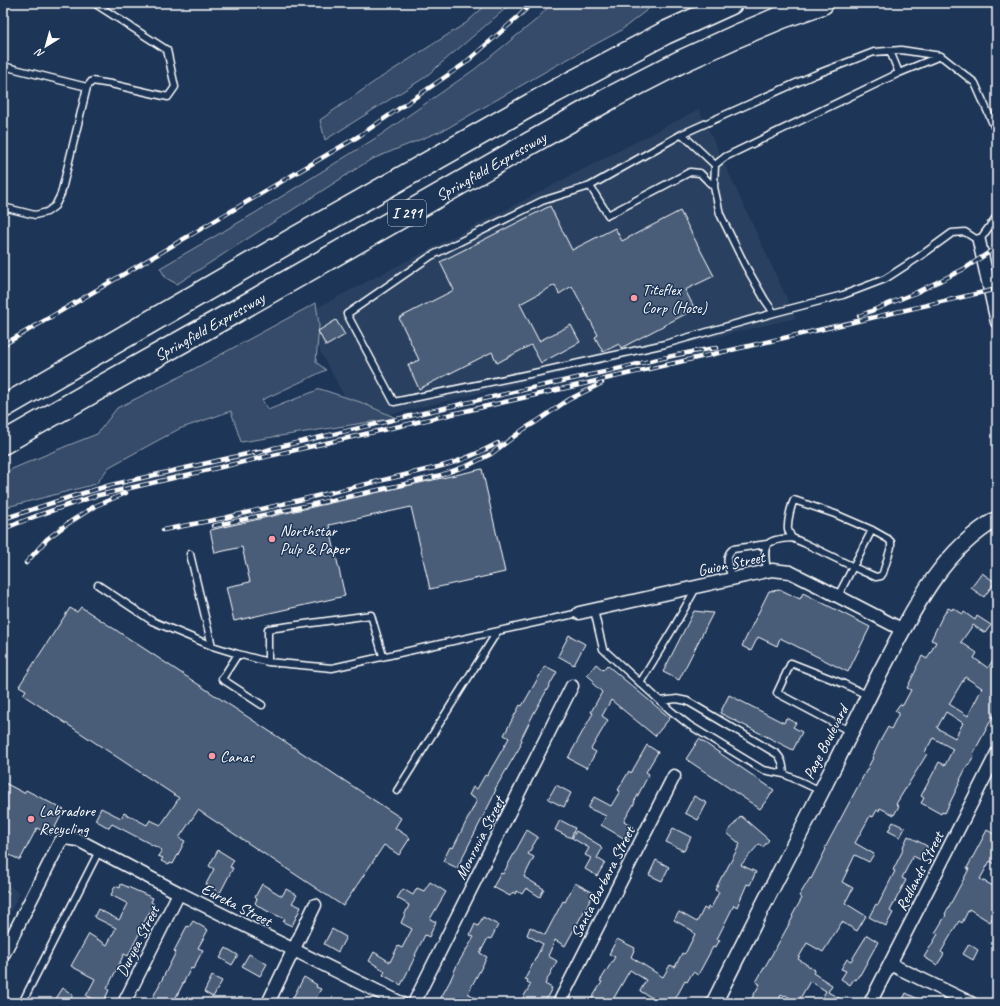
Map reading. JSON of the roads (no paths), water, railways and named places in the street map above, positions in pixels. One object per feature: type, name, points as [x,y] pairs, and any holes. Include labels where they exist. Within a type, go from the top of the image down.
[{"type":"highway","name":"Springfield Expressway","points":[[3,407],[292,240],[550,94],[665,33],[731,3]]},
{"type":"highway","name":"Springfield Expressway","points":[[3,443],[612,97],[680,62],[738,36],[782,17],[822,3]]},
{"type":"street","points":[[979,241],[997,322]]},
{"type":"street","name":"Page Boulevard","points":[[714,1003],[902,630],[923,594],[936,574],[954,553],[987,524],[997,519]]},
{"type":"street","name":"Guion Street","points":[[579,613],[772,570],[790,572],[902,630]]},
{"type":"street","name":"Monrovia Street","points":[[414,1003],[572,686]]},
{"type":"street","name":"Redlands Street","points":[[870,1003],[997,753]]},
{"type":"street","name":"Santa Barbara Street","points":[[559,1003],[674,776]]},
{"type":"street","name":"Eureka Street","points":[[7,937],[60,842],[65,838],[72,838],[400,1003]]},
{"type":"street","name":"Duryea Street","points":[[124,1003],[179,893]]},
{"type":"street","points":[[268,1003],[316,906]]},
{"type":"street","points":[[3,955],[7,937]]},
{"type":"street","points":[[890,964],[971,1003]]},
{"type":"lane","points":[[3,207],[35,215],[47,212],[55,206],[61,194],[87,87],[92,81],[168,97],[175,87],[167,50],[94,3]]},
{"type":"lane","points":[[997,133],[975,83],[941,56],[901,50],[874,52],[814,75],[682,134],[590,186],[542,201],[431,256],[347,314],[394,402],[540,372],[664,344],[843,295],[885,279],[952,233],[965,232],[979,241],[997,216]]},
{"type":"lane","points":[[890,51],[900,73]]},
{"type":"lane","points":[[774,313],[745,265],[720,214],[714,187],[715,165],[725,157],[900,73],[941,56]]},
{"type":"lane","points":[[3,66],[87,87]]},
{"type":"lane","points":[[682,134],[715,165]]},
{"type":"lane","points":[[590,186],[608,215],[690,172],[700,173],[714,187]]},
{"type":"lane","points":[[732,579],[727,557],[733,549],[767,544],[770,541],[779,539],[792,538],[876,577],[881,576],[883,573],[892,547],[891,542],[884,536],[872,530],[835,514],[794,500],[787,526],[792,538]]},
{"type":"lane","points":[[838,596],[872,530]]},
{"type":"lane","points":[[767,544],[765,549],[767,571]]},
{"type":"lane","points":[[190,554],[212,646]]},
{"type":"lane","points":[[98,585],[152,621],[212,646],[268,662],[332,668],[579,613]]},
{"type":"lane","points":[[640,683],[697,587]]},
{"type":"lane","points":[[594,610],[603,649],[660,701],[689,725],[764,770],[784,774],[821,791]]},
{"type":"lane","points":[[268,662],[268,629],[371,615],[383,656]]},
{"type":"lane","points":[[397,791],[497,632]]},
{"type":"lane","points":[[238,654],[222,679],[262,705]]},
{"type":"lane","points":[[850,732],[777,693],[791,663],[844,684],[869,696]]},
{"type":"lane","points":[[660,701],[677,699],[688,701],[777,754],[782,761],[784,774]]},
{"type":"lane","points":[[22,1003],[99,851]]},
{"type":"tram line","points":[[3,890],[9,893]]},
{"type":"railway","points":[[3,345],[359,136],[464,64],[532,3]]},
{"type":"railway","points":[[859,316],[915,293],[964,269],[997,247]]},
{"type":"railway","points":[[3,529],[95,496],[997,289]]},
{"type":"railway","points":[[255,454],[274,448],[671,356],[717,348]]},
{"type":"railway","points":[[213,526],[401,485],[441,475],[469,465],[491,454],[524,429],[568,400],[602,383]]},
{"type":"railway","points":[[163,530],[224,518],[451,464],[498,443]]},
{"type":"railway","points":[[3,519],[111,485],[260,451]]},
{"type":"railway","points":[[26,563],[47,539],[67,524],[95,506],[126,493]]},
{"type":"place","name":"Titeflex Corp (Hose)","points":[[634,298]]},
{"type":"place","name":"Northstar Pulp & Paper","points":[[272,539]]},
{"type":"place","name":"Canas","points":[[212,756]]},
{"type":"place","name":"Labradore Recycling","points":[[31,819]]}]
